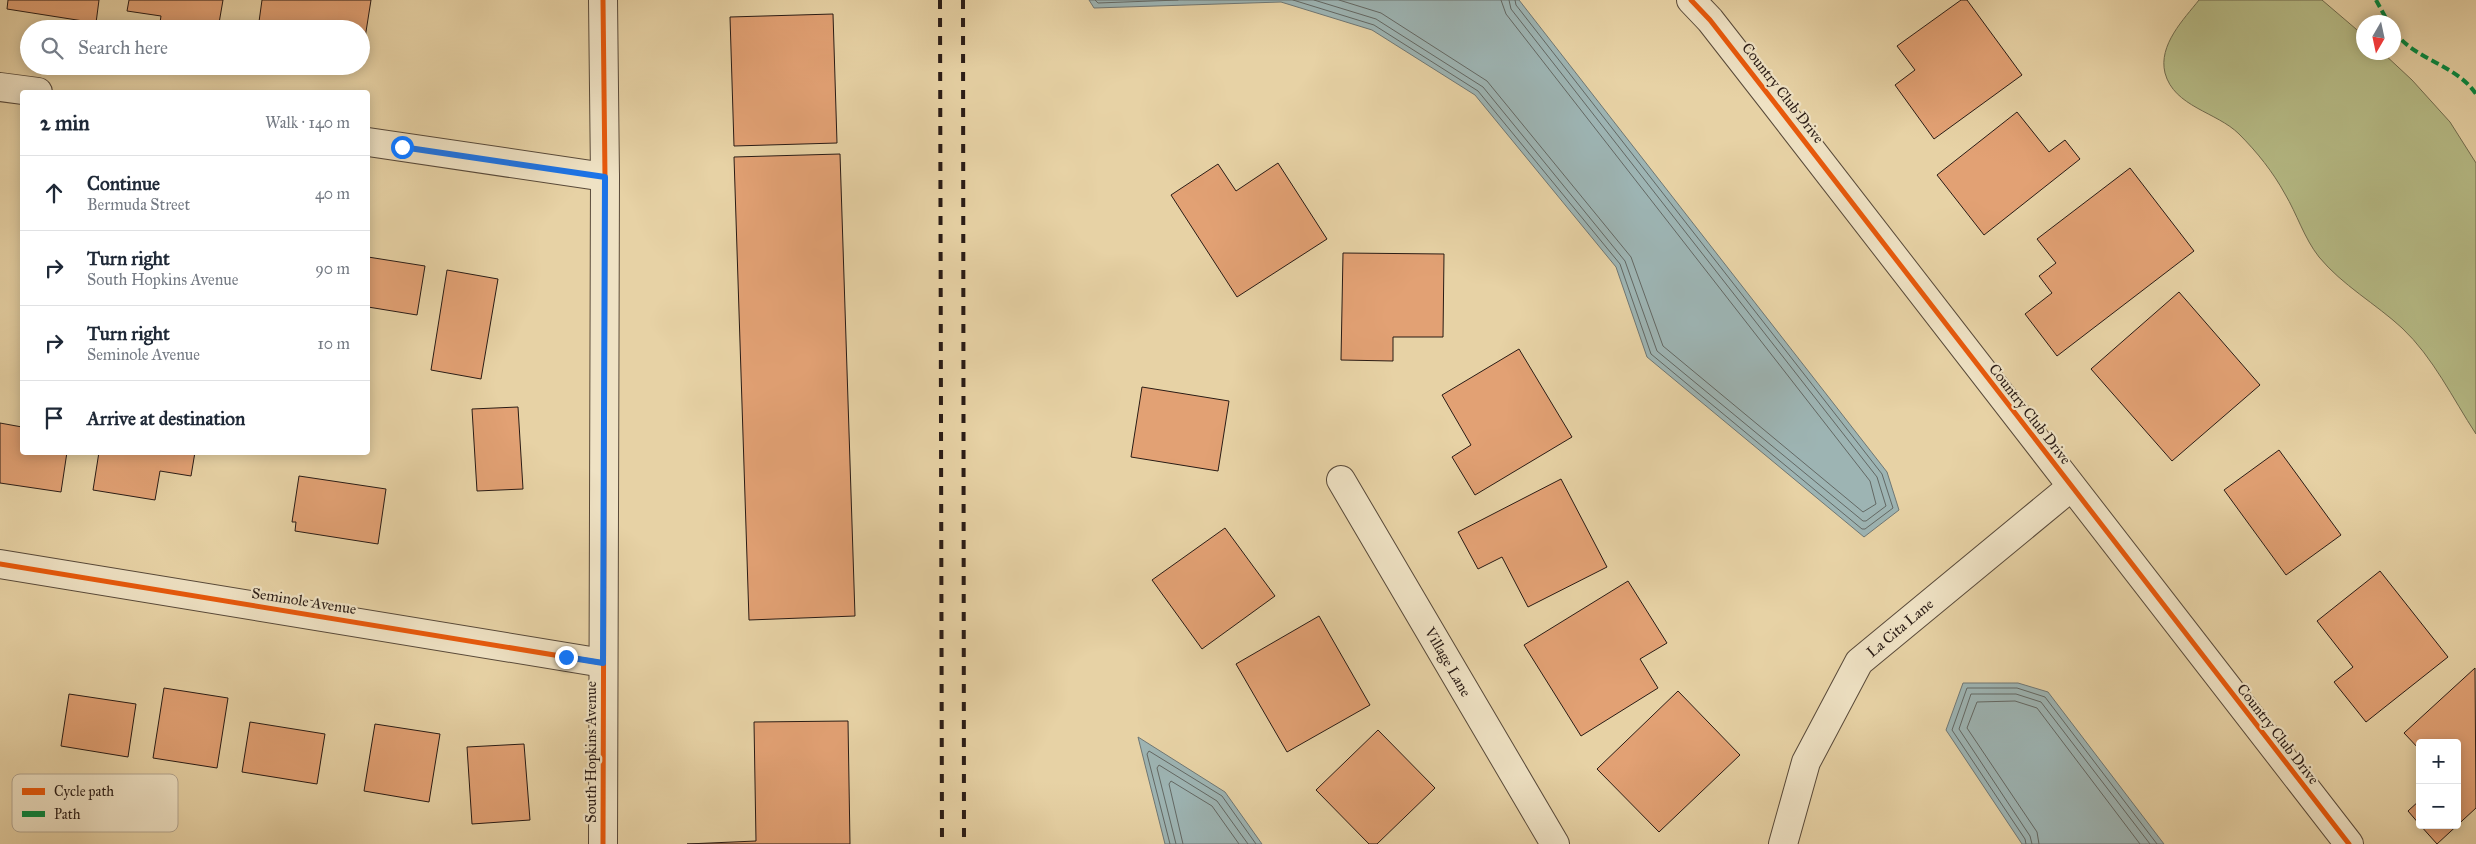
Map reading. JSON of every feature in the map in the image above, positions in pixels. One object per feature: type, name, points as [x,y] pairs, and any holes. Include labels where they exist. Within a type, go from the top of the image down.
[{"type":"street","name":"South Hopkins Avenue","points":[[603,0],[605,177],[603,844]]},
{"type":"street","name":"Country Club Drive","points":[[1691,0],[1710,20],[1774,102],[2348,844]]},
{"type":"street","points":[[0,87],[23,90]]},
{"type":"street","points":[[370,142],[605,177]]},
{"type":"street","name":"Village Lane","points":[[1341,480],[1555,844]]},
{"type":"street","name":"La Cita Lane","points":[[1783,844],[1806,762],[1859,662],[2071,487]]},
{"type":"street","name":"Seminole Avenue","points":[[0,564],[603,663]]},
{"type":"green space","points":[[2199,0],[2322,0],[2356,29],[2356,60],[2391,60],[2412,80],[2450,122],[2476,163],[2476,434],[2433,365],[2413,339],[2392,319],[2338,277],[2319,257],[2309,242],[2280,186],[2252,148],[2230,126],[2197,108],[2177,94],[2165,73],[2164,63],[2165,52],[2180,24]]},
{"type":"water","points":[[1089,0],[1519,0],[1887,472],[1899,510],[1864,537],[1647,357],[1616,267],[1475,95],[1372,30],[1281,2],[1094,8]]},
{"type":"water","points":[[1963,683],[2018,683],[2048,692],[2164,844],[2022,844],[1946,730]]},
{"type":"water","points":[[1138,737],[1225,792],[1262,844],[1165,844]]},
{"type":"building","points":[[8,0],[99,0],[96,20],[77,20],[7,9]]},
{"type":"building","points":[[129,0],[223,0],[220,20],[160,20],[161,16],[127,11]]},
{"type":"building","points":[[262,0],[371,0],[368,20],[259,20]]},
{"type":"building","points":[[1961,0],[1967,0],[2022,75],[1934,139],[1895,85],[1915,70],[1897,46]]},
{"type":"building","points":[[833,14],[837,143],[734,146],[730,17]]},
{"type":"building","points":[[2017,112],[2049,152],[2065,140],[2080,159],[1984,235],[1937,175]]},
{"type":"building","points":[[840,154],[855,616],[749,620],[734,157]]},
{"type":"building","points":[[1278,163],[1327,239],[1237,297],[1171,195],[1218,164],[1236,191]]},
{"type":"building","points":[[2130,168],[2194,251],[2057,356],[2025,314],[2052,293],[2039,276],[2056,263],[2037,239]]},
{"type":"building","points":[[1343,253],[1444,254],[1443,337],[1393,337],[1393,361],[1341,360]]},
{"type":"building","points":[[370,257],[425,266],[417,315],[370,307]]},
{"type":"building","points":[[447,270],[498,279],[481,379],[431,370]]},
{"type":"building","points":[[2179,292],[2260,385],[2172,461],[2091,369]]},
{"type":"building","points":[[1519,349],[1572,437],[1475,495],[1452,457],[1471,445],[1442,395]]},
{"type":"building","points":[[1142,387],[1229,401],[1218,471],[1131,457]]},
{"type":"building","points":[[518,407],[523,489],[477,491],[472,409]]},
{"type":"building","points":[[0,423],[20,427],[20,455],[67,455],[61,492],[0,483]]},
{"type":"building","points":[[2279,450],[2341,535],[2286,575],[2224,490]]},
{"type":"building","points":[[99,455],[194,455],[191,476],[160,471],[155,500],[93,490]]},
{"type":"building","points":[[299,476],[386,489],[378,544],[295,531],[296,522],[292,522]]},
{"type":"building","points":[[1561,479],[1607,567],[1528,607],[1502,557],[1478,569],[1458,532]]},
{"type":"building","points":[[1225,528],[1275,596],[1202,649],[1152,580]]},
{"type":"building","points":[[2380,571],[2448,657],[2366,722],[2334,682],[2353,667],[2317,621]]},
{"type":"building","points":[[1628,581],[1667,643],[1640,659],[1658,688],[1581,736],[1524,645]]},
{"type":"building","points":[[1319,616],[1370,705],[1287,752],[1236,664]]},
{"type":"building","points":[[2475,668],[2476,808],[2461,822],[2461,739],[2416,739],[2416,746],[2404,733]]},
{"type":"building","points":[[164,688],[228,698],[217,768],[153,758]]},
{"type":"building","points":[[1678,691],[1740,755],[1659,832],[1597,769]]},
{"type":"building","points":[[69,694],[136,704],[128,757],[61,746]]},
{"type":"building","points":[[848,721],[850,844],[687,844],[756,841],[754,722]]},
{"type":"building","points":[[250,722],[325,734],[317,784],[242,772]]},
{"type":"building","points":[[375,724],[440,734],[429,802],[364,791]]},
{"type":"building","points":[[1378,730],[1435,788],[1377,844],[1369,844],[1316,790]]},
{"type":"building","points":[[524,744],[530,820],[472,824],[467,747]]},
{"type":"building","points":[[2416,804],[2416,820],[2408,811]]},
{"type":"building","points":[[2424,829],[2453,829],[2437,844]]},
{"type":"railway","points":[[940,0],[942,844]]},
{"type":"railway","points":[[963,0],[964,844]]},
{"type":"marked path","points":[[2376,0],[2384,15]]},
{"type":"marked path","points":[[2401,40],[2423,56],[2458,76],[2476,94]]},
{"type":"cycle path","points":[[603,0],[605,177],[603,844]]},
{"type":"cycle path","points":[[1691,0],[1710,20],[1774,102],[2349,844]]},
{"type":"cycle path","points":[[0,564],[603,663]]},
{"type":"route","points":[[402,147],[605,177],[603,663],[566,657]]}]
